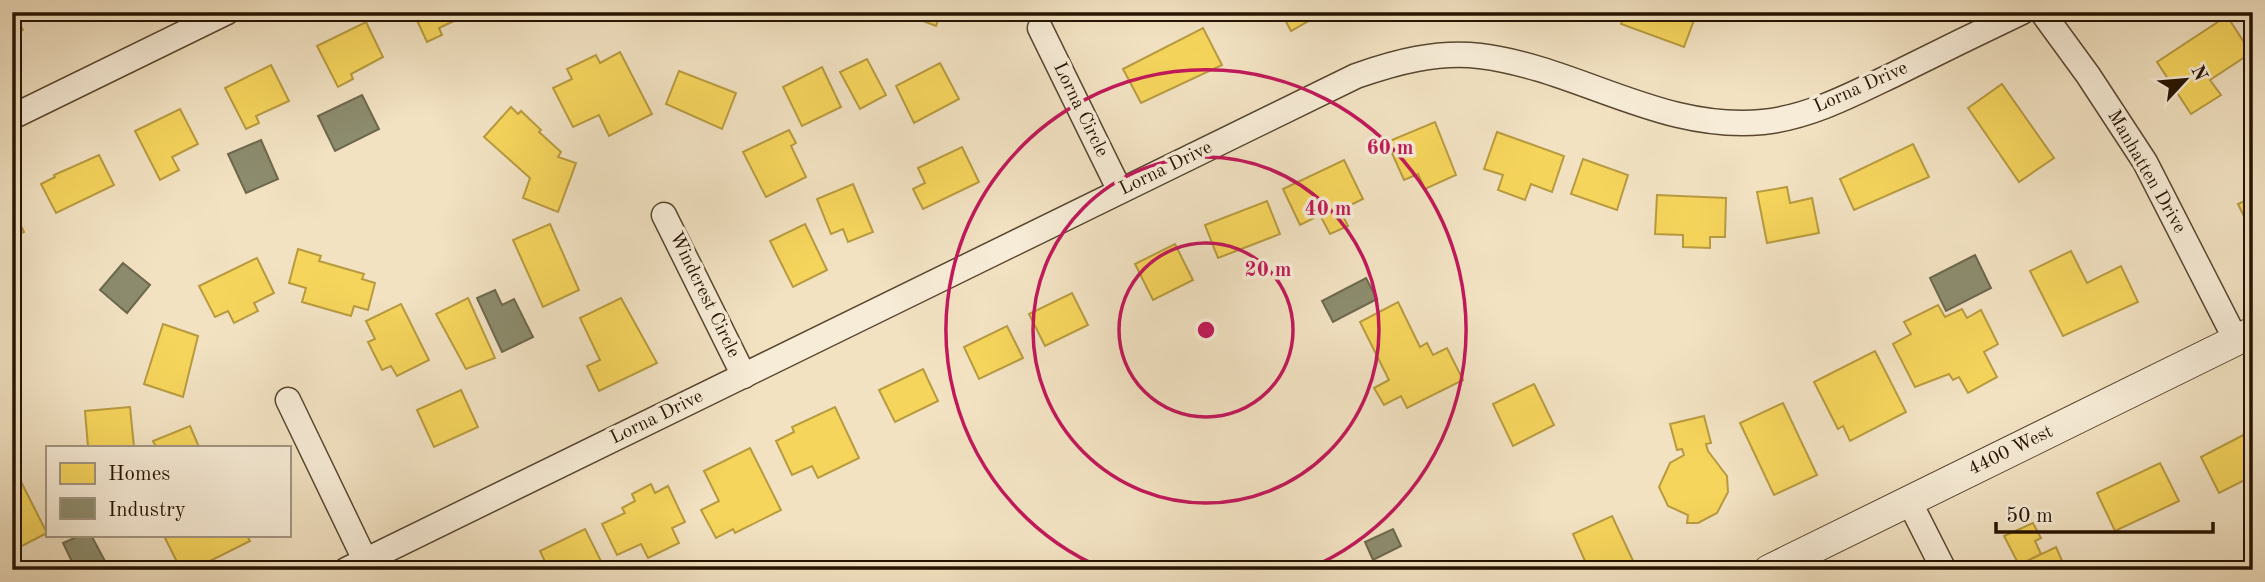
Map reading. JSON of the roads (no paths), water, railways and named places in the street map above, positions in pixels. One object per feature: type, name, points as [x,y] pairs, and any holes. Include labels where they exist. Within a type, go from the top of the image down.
[{"type":"street","points":[[12,117],[227,12]]},
{"type":"street","name":"Lorna Drive","points":[[355,565],[1356,76],[1394,63],[1438,55],[1480,56],[1527,66],[1669,115],[1706,122],[1763,122],[1802,114],[1839,101],[2022,12]]},
{"type":"street","name":"Manhatten Drive","points":[[2042,12],[2088,75],[2144,162],[2245,336]]},
{"type":"street","name":"Lorna Circle","points":[[1040,28],[1120,191]]},
{"type":"street","name":"Windcrest Circle","points":[[664,215],[744,376]]},
{"type":"street","name":"4400 West","points":[[1769,570],[2245,336]]},
{"type":"street","points":[[288,400],[355,565]]},
{"type":"street","points":[[1909,501],[1944,570]]}]
